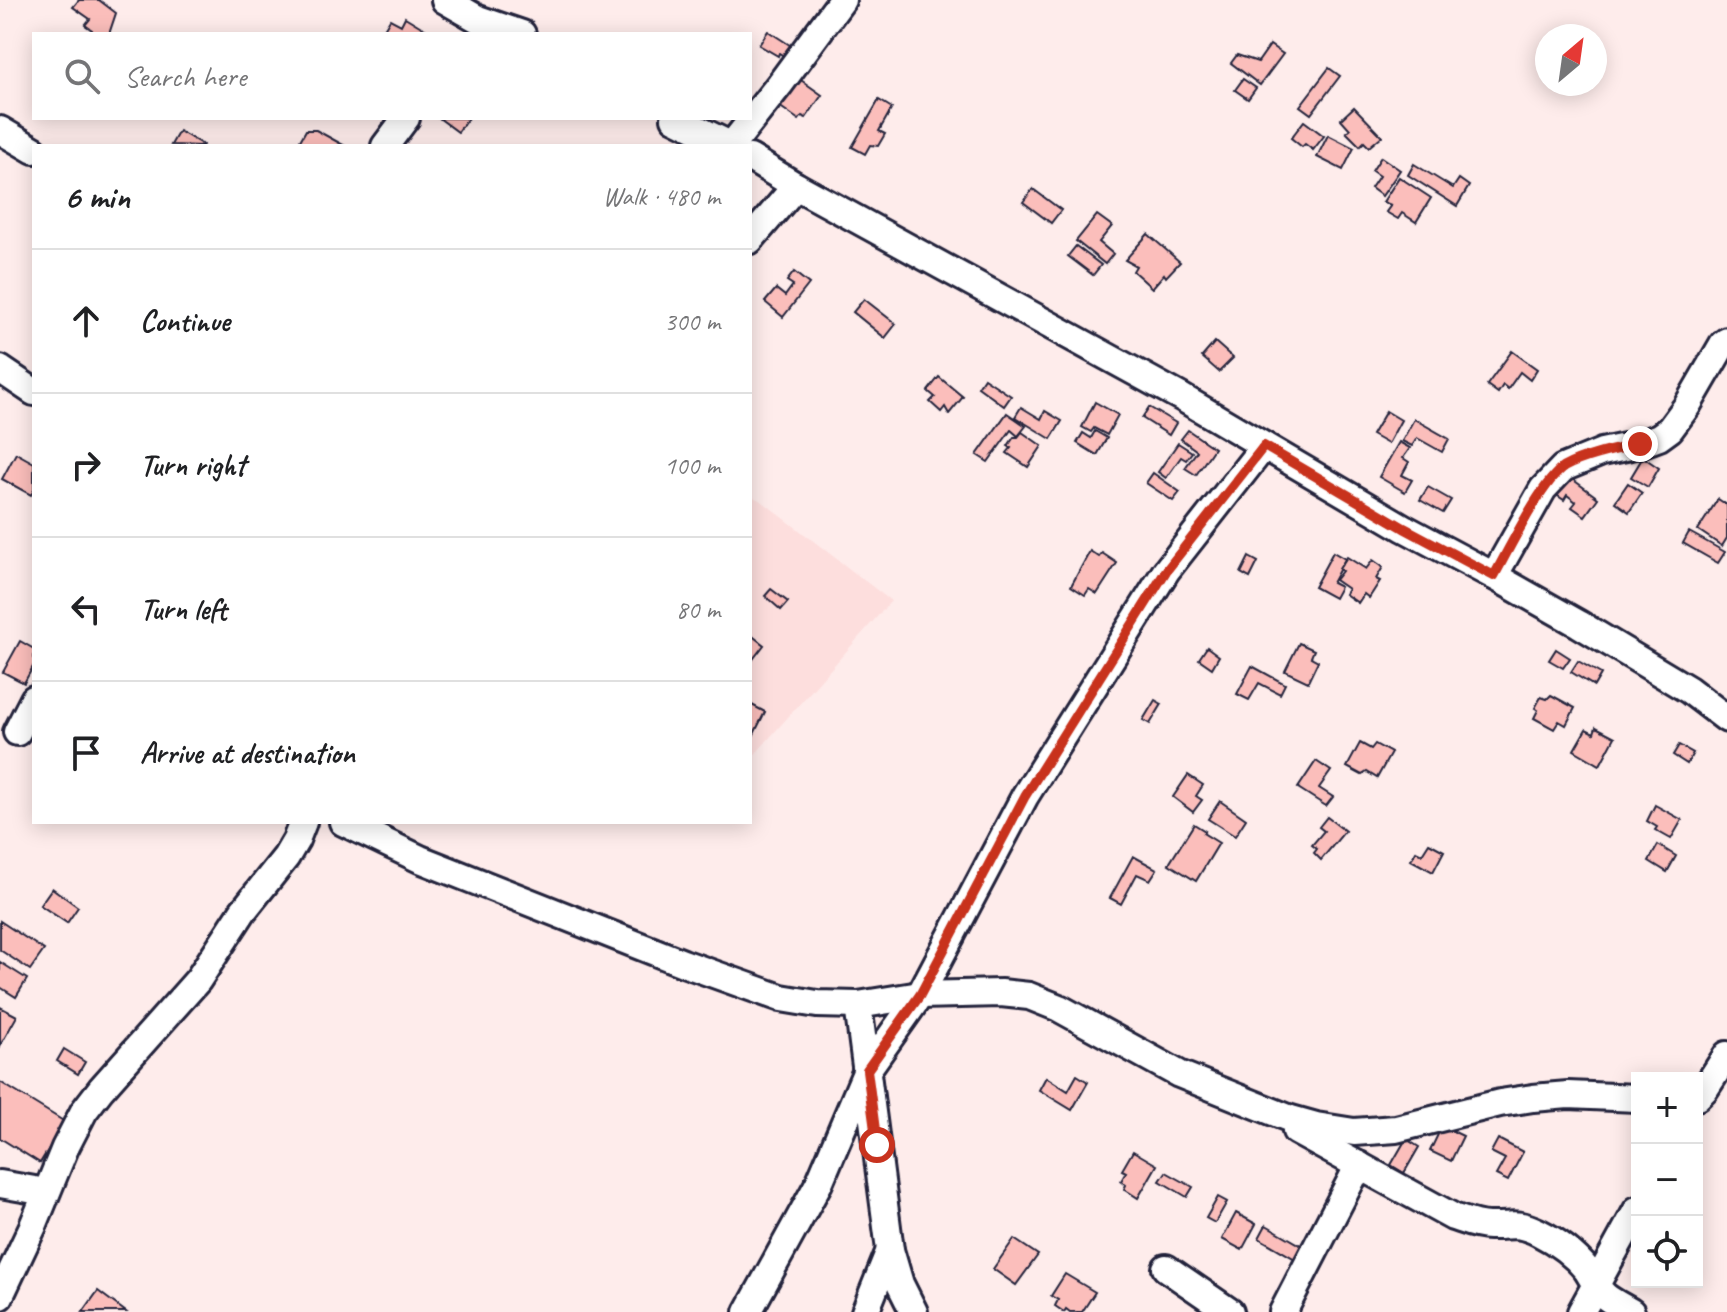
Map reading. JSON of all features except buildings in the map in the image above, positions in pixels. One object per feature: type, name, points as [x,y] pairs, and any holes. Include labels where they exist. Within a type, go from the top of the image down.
[{"type":"street","points":[[445,0],[473,26],[510,32]]},
{"type":"street","points":[[752,119],[842,0]]},
{"type":"street","points":[[386,144],[404,120]]},
{"type":"street","points":[[679,120],[727,144]]},
{"type":"street","points":[[733,144],[752,120]]},
{"type":"street","points":[[0,130],[32,149]]},
{"type":"street","points":[[752,159],[1181,397],[1392,522],[1494,576],[1689,690],[1727,719]]},
{"type":"street","points":[[752,238],[796,186]]},
{"type":"street","points":[[1494,576],[1543,489],[1563,468],[1602,452],[1640,444],[1670,429],[1727,341]]},
{"type":"street","points":[[0,369],[32,391]]},
{"type":"street","points":[[748,1312],[819,1183],[867,1070],[920,995],[1025,796],[1166,571],[1264,446]]},
{"type":"street","points":[[17,731],[32,703]]},
{"type":"street","points":[[0,1296],[84,1111],[198,980],[243,911],[286,857],[302,824]]},
{"type":"street","points":[[347,824],[420,859],[736,984],[781,998],[817,1004],[858,1005],[920,995],[1001,993],[1029,996],[1059,1008],[1179,1074],[1316,1126],[1354,1132],[1396,1129],[1500,1103],[1533,1098],[1568,1095],[1631,1098]]},
{"type":"street","points":[[858,1005],[890,1250],[900,1284],[914,1312]]},
{"type":"street","points":[[1703,1091],[1727,1055]]},
{"type":"street","points":[[1290,1128],[1453,1217],[1490,1226],[1514,1224],[1540,1233],[1574,1256],[1606,1297],[1631,1312]]},
{"type":"street","points":[[1283,1312],[1359,1165]]},
{"type":"street","points":[[0,1184],[46,1192]]},
{"type":"street","points":[[1581,1312],[1634,1216]]},
{"type":"street","points":[[870,1308],[890,1250]]},
{"type":"street","points":[[1166,1268],[1230,1312]]},
{"type":"shaded area","points":[[752,496],[891,601],[752,758]]},
{"type":"route","points":[[877,1145],[867,1070],[920,995],[1025,796],[1166,571],[1264,446],[1347,496],[1494,576],[1543,489],[1563,468],[1602,452],[1640,444]]}]
